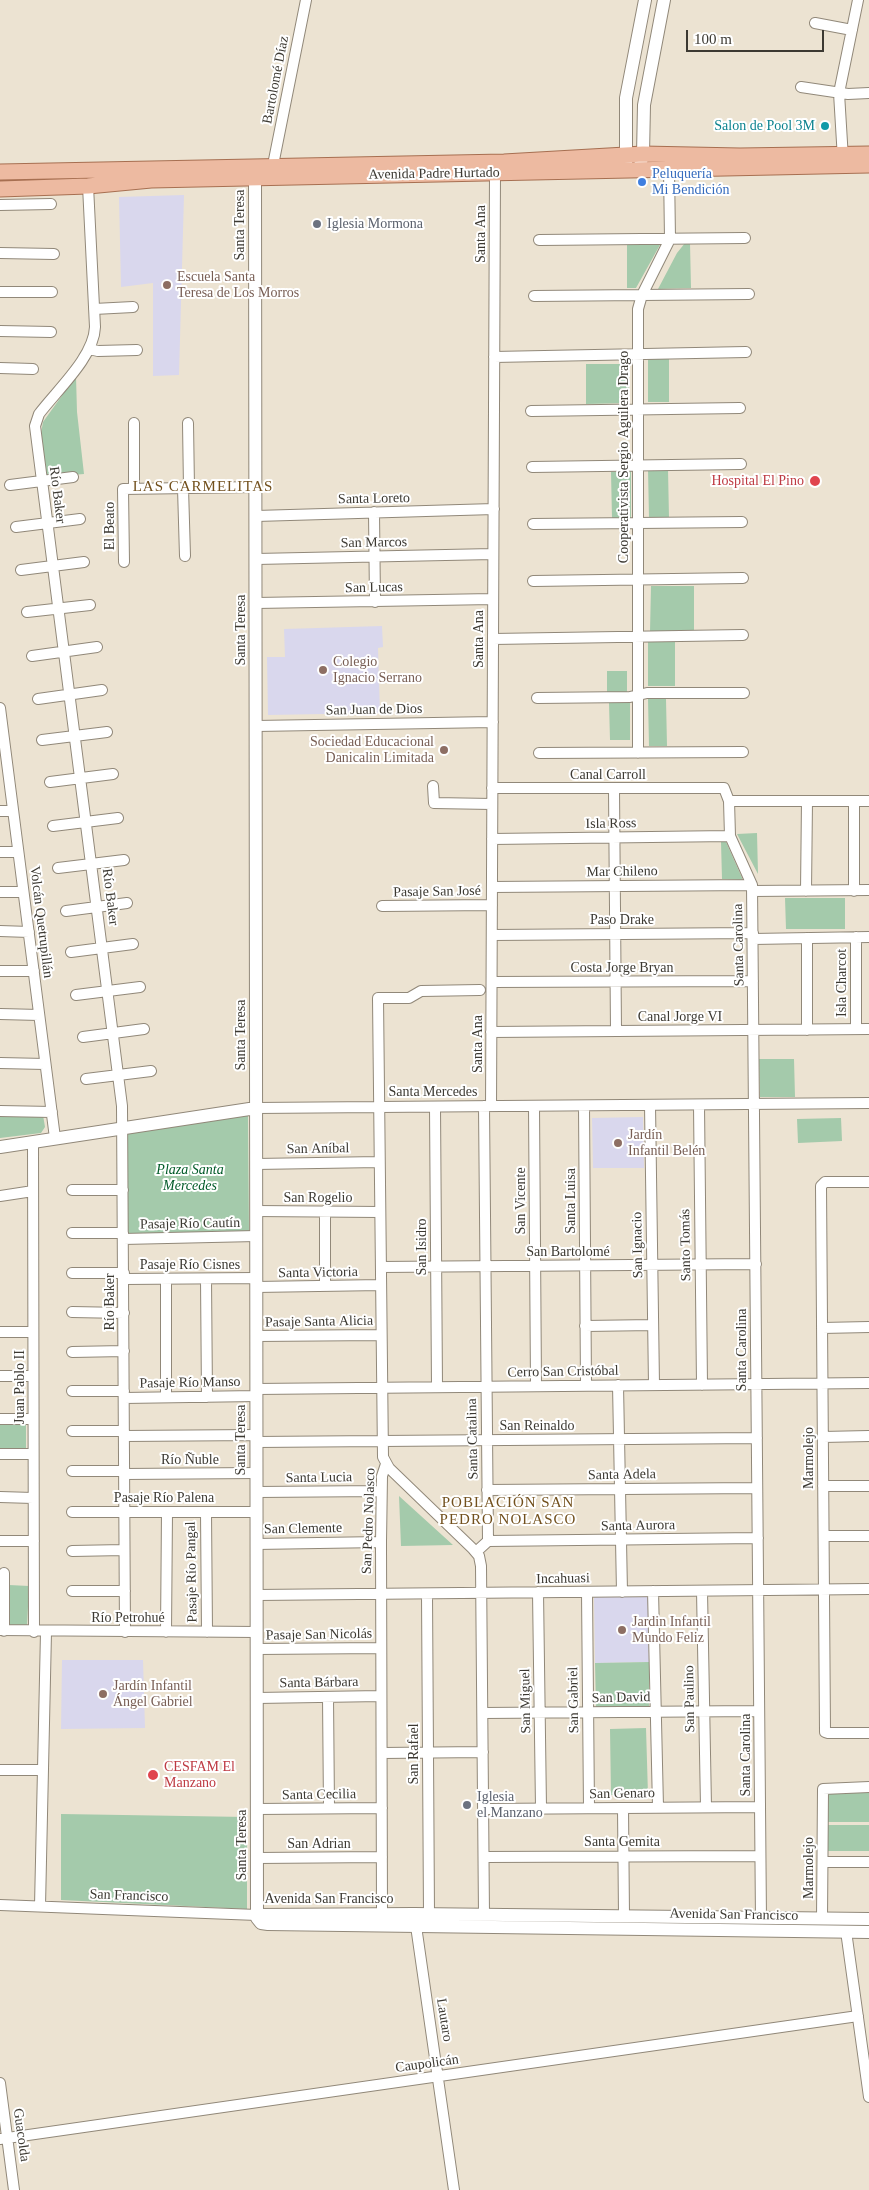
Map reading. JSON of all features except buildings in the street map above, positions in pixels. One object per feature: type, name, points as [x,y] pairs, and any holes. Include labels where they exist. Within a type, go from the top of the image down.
[{"type":"main road","name":"Avenida Padre Hurtado","points":[[0,189],[88,186],[151,180],[495,173],[630,165],[643,154],[843,160],[869,165]]},
{"type":"main road","name":"Avenida Padre Hurtado","points":[[0,172],[273,165],[504,162],[630,165],[669,169],[843,160],[869,154]]},
{"type":"street","name":"Bartolomé Díaz","points":[[273,165],[306,0]]},
{"type":"street","points":[[630,165],[625,108],[645,0]]},
{"type":"street","points":[[643,154],[643,111],[664,0]]},
{"type":"street","points":[[843,160],[839,93],[858,0]]},
{"type":"street","points":[[815,23],[852,30]]},
{"type":"street","points":[[628,89],[636,85],[647,91]]},
{"type":"street","points":[[801,87],[839,93],[869,93]]},
{"type":"street","name":"Santa Teresa","points":[[257,1915],[255,178],[262,171],[273,165]]},
{"type":"street","name":"Cooperativista Sergio Aguilera Drago","points":[[638,753],[638,309],[642,295],[669,246],[669,169]]},
{"type":"street","name":"Santa Ana","points":[[487,1106],[492,982],[495,173]]},
{"type":"street","name":"Río Baker","points":[[88,186],[94,333],[89,349],[37,418],[35,429],[119,1075],[123,1127],[125,1632]]},
{"type":"street","points":[[0,205],[51,204]]},
{"type":"street","points":[[539,240],[745,238]]},
{"type":"street","points":[[0,253],[54,254]]},
{"type":"street","points":[[0,292],[52,292]]},
{"type":"street","points":[[534,296],[749,294]]},
{"type":"street","points":[[94,310],[133,307]]},
{"type":"street","points":[[0,331],[51,332]]},
{"type":"street","points":[[89,349],[98,351],[137,350]]},
{"type":"street","points":[[494,357],[746,352]]},
{"type":"street","points":[[0,368],[33,369]]},
{"type":"street","points":[[531,411],[740,408]]},
{"type":"street","name":"El Beato","points":[[124,562],[123,489],[134,489],[134,423]]},
{"type":"street","points":[[184,556],[188,423]]},
{"type":"street","points":[[532,467],[741,464]]},
{"type":"street","points":[[10,485],[73,477]]},
{"type":"street","points":[[134,489],[256,487]]},
{"type":"street","name":"Santa Loreto","points":[[256,516],[494,509]]},
{"type":"street","points":[[374,512],[375,602]]},
{"type":"street","points":[[16,528],[80,519]]},
{"type":"street","points":[[533,524],[742,522]]},
{"type":"street","name":"San Marcos","points":[[256,559],[494,554]]},
{"type":"street","points":[[21,570],[84,562]]},
{"type":"street","points":[[533,581],[742,578]]},
{"type":"street","name":"San Lucas","points":[[256,603],[493,599]]},
{"type":"street","points":[[27,612],[90,605]]},
{"type":"street","points":[[493,639],[743,635]]},
{"type":"street","points":[[32,656],[97,648]]},
{"type":"street","points":[[38,699],[102,690]]},
{"type":"street","points":[[537,698],[744,693]]},
{"type":"street","name":"Volcán Quetrupillán","points":[[0,708],[4,768],[13,811],[55,1138]]},
{"type":"street","name":"San Juan de Dios","points":[[256,726],[493,722]]},
{"type":"street","points":[[42,740],[107,732]]},
{"type":"street","points":[[539,753],[743,752]]},
{"type":"street","points":[[50,782],[113,774]]},
{"type":"street","points":[[433,786],[434,803],[492,804]]},
{"type":"street","name":"Canal Carroll","points":[[492,788],[724,788]]},
{"type":"street","name":"Santa Carolina","points":[[724,788],[729,801],[730,836],[752,888],[761,1918]]},
{"type":"street","points":[[614,789],[616,1031]]},
{"type":"street","points":[[729,801],[869,801]]},
{"type":"street","points":[[806,890],[807,801]]},
{"type":"street","points":[[854,801],[854,890]]},
{"type":"street","points":[[0,811],[13,811]]},
{"type":"street","points":[[53,826],[118,818]]},
{"type":"street","name":"Isla Ross","points":[[492,839],[730,836]]},
{"type":"street","points":[[0,852],[18,852]]},
{"type":"street","points":[[58,868],[124,860]]},
{"type":"street","name":"Mar Chileno","points":[[492,887],[615,886],[869,890]]},
{"type":"street","points":[[0,892],[23,892]]},
{"type":"street","points":[[66,911],[127,903]]},
{"type":"street","name":"Pasaje San José","points":[[382,906],[492,905]]},
{"type":"street","points":[[0,931],[29,932]]},
{"type":"street","name":"Paso Drake","points":[[492,935],[615,934],[807,938],[869,937]]},
{"type":"street","name":"Isla Charcot","points":[[856,937],[856,1029]]},
{"type":"street","points":[[807,938],[807,1030]]},
{"type":"street","points":[[72,952],[133,944]]},
{"type":"street","points":[[0,971],[34,971]]},
{"type":"street","name":"Costa Jorge Bryan","points":[[492,982],[753,981]]},
{"type":"street","points":[[76,995],[140,987]]},
{"type":"street","name":"San Pedro Nolasco","points":[[382,1914],[381,1491],[382,1472],[386,1464],[383,1457],[378,998],[409,998],[421,991],[480,990]]},
{"type":"street","points":[[0,1014],[39,1015]]},
{"type":"street","points":[[83,1037],[144,1029]]},
{"type":"street","name":"Canal Jorge VI","points":[[491,1032],[869,1029]]},
{"type":"street","points":[[0,1063],[46,1064]]},
{"type":"street","points":[[86,1079],[152,1071]]},
{"type":"street","name":"Santa Mercedes","points":[[0,1147],[256,1108],[869,1103]]},
{"type":"street","name":"Santo Tomás","points":[[699,1105],[702,1384]]},
{"type":"street","name":"Santa Catalina","points":[[487,1106],[485,1266],[488,1541]]},
{"type":"street","name":"San Vicente","points":[[534,1106],[536,1386]]},
{"type":"street","name":"Santa Luisa","points":[[584,1106],[586,1386]]},
{"type":"street","name":"San Ignacio","points":[[650,1106],[654,1385]]},
{"type":"street","name":"San Isidro","points":[[435,1107],[437,1387]]},
{"type":"street","points":[[0,1111],[52,1112]]},
{"type":"street","name":"Juan Pablo II","points":[[33,1142],[34,1632]]},
{"type":"street","name":"San Aníbal","points":[[256,1164],[379,1162]]},
{"type":"street","name":"Marmolejo","points":[[869,1182],[822,1183],[826,1732],[869,1733]]},
{"type":"street","points":[[72,1190],[123,1190]]},
{"type":"street","points":[[0,1196],[33,1191]]},
{"type":"street","name":"San Rogelio","points":[[256,1211],[380,1212]]},
{"type":"street","points":[[325,1211],[325,1286]]},
{"type":"street","name":"Pasaje Río Cautín","points":[[72,1233],[124,1236],[256,1236]]},
{"type":"street","name":"San Bartolomé","points":[[380,1267],[756,1264]]},
{"type":"street","name":"Pasaje Río Cisnes","points":[[72,1273],[256,1283]]},
{"type":"street","points":[[166,1279],[166,1397]]},
{"type":"street","points":[[206,1279],[206,1397]]},
{"type":"street","name":"Santa Victoria","points":[[256,1283],[325,1286],[381,1285]]},
{"type":"street","points":[[72,1312],[124,1313]]},
{"type":"street","points":[[585,1326],[653,1325]]},
{"type":"street","points":[[822,1328],[869,1328]]},
{"type":"street","points":[[0,1332],[33,1332]]},
{"type":"street","name":"Pasaje Santa Alicia","points":[[256,1336],[381,1335]]},
{"type":"street","points":[[72,1352],[124,1351]]},
{"type":"street","points":[[0,1376],[33,1376]]},
{"type":"street","name":"Cerro San Cristóbal","points":[[256,1392],[486,1386],[869,1383]]},
{"type":"street","points":[[618,1385],[622,1592]]},
{"type":"street","name":"Pasaje Río Manso","points":[[72,1392],[206,1397],[256,1392]]},
{"type":"street","points":[[0,1419],[33,1419]]},
{"type":"street","name":"San Reinaldo","points":[[72,1431],[383,1441],[757,1438]]},
{"type":"street","points":[[823,1437],[869,1436]]},
{"type":"street","points":[[0,1454],[34,1454]]},
{"type":"street","points":[[386,1464],[476,1552],[481,1566],[484,1915]]},
{"type":"street","name":"Río Ñuble","points":[[72,1471],[256,1473]]},
{"type":"street","points":[[823,1486],[869,1486]]},
{"type":"street","name":"Santa Adela","points":[[487,1490],[757,1488]]},
{"type":"street","name":"Santa Lucia","points":[[257,1492],[381,1491]]},
{"type":"street","points":[[0,1497],[34,1498]]},
{"type":"street","name":"Pasaje Río Palena","points":[[72,1512],[256,1512]]},
{"type":"street","points":[[166,1632],[167,1512]]},
{"type":"street","name":"Pasaje Río Pangal","points":[[206,1512],[207,1632]]},
{"type":"street","points":[[824,1536],[869,1536]]},
{"type":"street","name":"Santa Aurora","points":[[488,1541],[758,1538]]},
{"type":"street","points":[[0,1541],[34,1541]]},
{"type":"street","points":[[476,1552],[488,1541]]},
{"type":"street","name":"San Clemente","points":[[256,1544],[381,1542]]},
{"type":"street","points":[[72,1551],[124,1550]]},
{"type":"street","points":[[2,1630],[4,1573]]},
{"type":"street","name":"Incahuasi","points":[[256,1595],[869,1589]]},
{"type":"street","points":[[72,1591],[124,1591]]},
{"type":"street","name":"San Paulino","points":[[702,1591],[706,1807]]},
{"type":"street","name":"San Miguel","points":[[538,1592],[541,1808]]},
{"type":"street","name":"San Gabriel","points":[[587,1592],[589,1808]]},
{"type":"street","points":[[653,1592],[658,1807]]},
{"type":"street","name":"San Rafael","points":[[427,1594],[429,1914]]},
{"type":"street","name":"Río Petrohué","points":[[2,1630],[34,1632],[257,1632]]},
{"type":"street","points":[[40,1906],[46,1632]]},
{"type":"street","name":"Pasaje San Nicolás","points":[[257,1649],[381,1648]]},
{"type":"street","name":"Santa Bárbara","points":[[257,1698],[381,1696]]},
{"type":"street","points":[[328,1697],[329,1808]]},
{"type":"street","name":"San David","points":[[483,1713],[759,1710]]},
{"type":"street","points":[[382,1753],[483,1752]]},
{"type":"street","points":[[0,1770],[42,1770]]},
{"type":"street","name":"Marmolejo","points":[[822,1919],[824,1788],[869,1787]]},
{"type":"street","name":"San Genaro","points":[[484,1809],[760,1806]]},
{"type":"street","name":"Santa Cecilia","points":[[257,1809],[382,1808]]},
{"type":"street","points":[[623,1808],[624,1916]]},
{"type":"street","name":"Santa Gemita","points":[[484,1857],[760,1856]]},
{"type":"street","name":"San Adrian","points":[[257,1858],[382,1857]]},
{"type":"street","points":[[822,1862],[869,1862]]},
{"type":"street","name":"San Francisco","points":[[0,1905],[257,1915]]},
{"type":"street","name":"Avenida San Francisco","points":[[869,1919],[761,1918],[747,1924],[415,1920],[268,1924],[259,1921],[257,1915],[382,1914],[415,1920],[429,1914],[624,1916],[747,1924],[846,1931],[869,1932]]},
{"type":"street","name":"Lautaro","points":[[415,1920],[454,2190]]},
{"type":"street","points":[[846,1931],[869,2097]]},
{"type":"street","name":"Caupolicán","points":[[4,2138],[858,2016]]},
{"type":"street","name":"Guacolda","points":[[0,2084],[4,2138],[14,2190]]},
{"type":"shaded area","name":"Escuela Santa Teresa de Los Morros","points":[[184,195],[179,375],[153,376],[153,283],[121,287],[119,197]]},
{"type":"shaded area","name":"Colegio Ignacio Serrano","points":[[382,626],[383,647],[378,648],[380,713],[268,715],[267,657],[285,657],[284,629]]},
{"type":"shaded area","name":"Jardín Infantil Belén","points":[[643,1117],[644,1168],[593,1168],[592,1118]]},
{"type":"shaded area","name":"Jardin Infantil Mundo Feliz","points":[[648,1596],[649,1662],[595,1663],[594,1597]]},
{"type":"shaded area","name":"Jardín Infantil Ángel Gabriel","points":[[62,1660],[143,1660],[145,1728],[61,1729]]},
{"type":"green space","points":[[661,243],[636,288],[627,288],[627,245]]},
{"type":"green space","points":[[685,243],[690,243],[691,288],[658,289],[677,253]]},
{"type":"green space","points":[[648,358],[669,358],[669,402],[648,402]]},
{"type":"green space","points":[[586,364],[629,364],[629,403],[586,404]]},
{"type":"green space","points":[[76,376],[77,412],[84,474],[47,477],[41,433],[43,422]]},
{"type":"green space","points":[[648,469],[668,469],[669,518],[649,518]]},
{"type":"green space","points":[[631,471],[631,518],[612,518],[611,472]]},
{"type":"green space","points":[[651,586],[694,586],[694,631],[650,632]]},
{"type":"green space","points":[[648,641],[675,641],[675,686],[648,686]]},
{"type":"green space","points":[[607,671],[627,671],[627,692],[607,692]]},
{"type":"green space","points":[[648,699],[666,699],[667,746],[649,746]]},
{"type":"green space","points":[[609,703],[630,703],[630,740],[610,740]]},
{"type":"green space","points":[[757,833],[758,874],[737,834]]},
{"type":"green space","points":[[721,842],[726,842],[743,880],[722,879]]},
{"type":"green space","points":[[785,898],[845,898],[845,929],[786,929]]},
{"type":"green space","points":[[759,1059],[794,1059],[795,1097],[760,1097]]},
{"type":"green space","points":[[0,1114],[43,1115],[45,1127],[41,1133],[0,1138]]},
{"type":"green space","name":"Plaza Santa Mercedes","points":[[248,1115],[249,1233],[125,1235],[126,1129]]},
{"type":"green space","points":[[841,1118],[842,1141],[798,1143],[797,1119]]},
{"type":"green space","points":[[0,1421],[26,1421],[26,1450],[0,1451]]},
{"type":"green space","points":[[399,1496],[453,1545],[401,1546]]},
{"type":"green space","points":[[9,1585],[29,1586],[27,1627],[7,1626]]},
{"type":"green space","points":[[649,1662],[649,1708],[596,1708],[595,1663]]},
{"type":"green space","points":[[646,1728],[648,1795],[611,1795],[610,1729]]},
{"type":"green space","points":[[826,1790],[869,1790],[869,1822],[826,1822]]},
{"type":"green space","points":[[61,1814],[247,1817],[247,1909],[61,1900]]},
{"type":"green space","points":[[828,1825],[869,1825],[869,1851],[828,1851]]},
{"type":"place","name":"Salon de Pool 3M","points":[[825,126]]},
{"type":"place","name":"Peluquería Mi Bendición","points":[[642,182]]},
{"type":"place","name":"Iglesia Mormona","points":[[317,224]]},
{"type":"place","name":"Escuela Santa Teresa de Los Morros","points":[[167,285]]},
{"type":"place","name":"Hospital El Pino","points":[[815,481]]},
{"type":"place","name":"Colegio Ignacio Serrano","points":[[323,670]]},
{"type":"place","name":"Sociedad Educacional Danicalin Limitada","points":[[444,750]]},
{"type":"place","name":"Jardín Infantil Belén","points":[[618,1143]]},
{"type":"place","name":"Jardin Infantil Mundo Feliz","points":[[622,1630]]},
{"type":"place","name":"Jardín Infantil Ángel Gabriel","points":[[103,1694]]},
{"type":"place","name":"CESFAM El Manzano","points":[[153,1775]]},
{"type":"place","name":"Iglesia el Manzano","points":[[467,1805]]},
{"type":"district","name":"LAS CARMELITAS","points":[[203,487]]},
{"type":"district","name":"POBLACIÓN SAN PEDRO NOLASCO","points":[[508,1512]]}]
